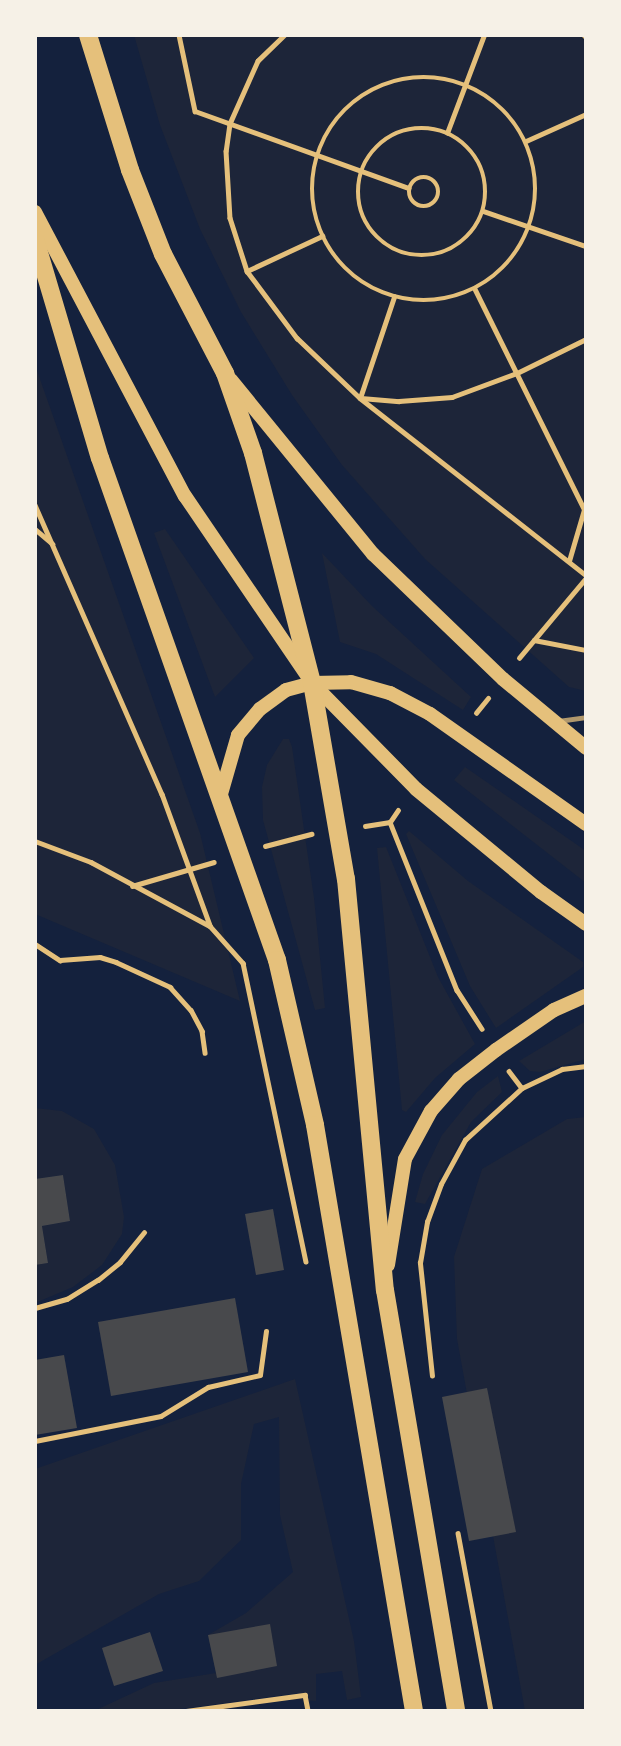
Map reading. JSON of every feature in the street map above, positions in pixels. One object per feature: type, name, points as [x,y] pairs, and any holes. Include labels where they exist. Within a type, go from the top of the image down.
[{"type":"main road","points":[[88,35],[130,170],[163,254],[225,373],[276,530],[312,683],[338,831],[362,1023],[385,1290],[456,1711]]},
{"type":"main road","points":[[35,212],[185,496],[312,683],[416,789],[541,892],[586,924]]},
{"type":"main road","points":[[35,239],[100,458],[221,794],[277,960],[315,1125],[414,1711]]},
{"type":"main road","points":[[225,373],[373,554],[503,678],[586,748]]},
{"type":"main road","points":[[221,794],[237,736],[260,709],[286,690],[312,683],[351,682],[390,693],[459,733],[586,824]]},
{"type":"main road","points":[[385,1290],[405,1159],[431,1111],[459,1079],[496,1050],[554,1010],[586,996]]},
{"type":"lane","points":[[556,722],[586,717]]},
{"type":"path","points":[[179,35],[195,111],[409,188],[416,205],[425,207],[437,199],[439,189],[429,178],[420,178],[409,188]]},
{"type":"path","points":[[285,35],[258,61],[230,124],[226,150],[230,218],[247,271],[297,338],[360,398],[586,577],[533,640],[586,650]]},
{"type":"path","points":[[447,133],[484,35]]},
{"type":"path","points":[[430,76],[466,84],[511,117],[526,141],[536,187],[530,227],[518,251],[499,273],[475,289],[435,300],[394,297],[364,284],[340,263],[322,236],[314,209],[317,155],[334,121],[372,90],[394,80],[430,76]]},
{"type":"path","points":[[526,141],[586,114]]},
{"type":"path","points":[[412,128],[447,133],[471,150],[482,168],[487,190],[483,212],[474,230],[440,254],[400,253],[381,242],[368,227],[359,208],[361,170],[374,148],[392,135],[412,128]]},
{"type":"path","points":[[483,212],[586,246]]},
{"type":"path","points":[[247,271],[322,236]]},
{"type":"path","points":[[475,289],[585,506],[569,561]]},
{"type":"path","points":[[360,398],[394,297]]},
{"type":"path","points":[[360,398],[400,401],[452,397],[517,373],[586,339]]},
{"type":"path","points":[[35,505],[55,546],[190,869],[210,926]]},
{"type":"path","points":[[35,529],[55,546]]},
{"type":"path","points":[[132,886],[291,837],[390,822],[395,814]]},
{"type":"path","points":[[390,822],[457,989],[486,1036]]},
{"type":"path","points":[[35,841],[91,862],[210,926],[243,963]]},
{"type":"path","points":[[35,944],[60,960],[100,957],[170,987],[191,1010],[202,1031],[205,1053]]},
{"type":"path","points":[[433,1385],[420,1263],[427,1222],[465,1140],[522,1088],[562,1069],[586,1066]]},
{"type":"path","points":[[506,1067],[522,1088]]},
{"type":"path","points":[[35,1308],[66,1298],[98,1280],[120,1262],[144,1232]]},
{"type":"path","points":[[35,1441],[162,1416],[208,1387],[260,1375],[265,1331]]},
{"type":"path","points":[[458,1528],[491,1711]]},
{"type":"path","points":[[186,1711],[305,1695],[308,1711]]},
{"type":"shaded area","points":[[134,35],[586,35],[586,691],[569,687],[425,559],[342,465],[292,395],[241,312],[200,229],[160,125]]},
{"type":"shaded area","points":[[35,365],[200,833],[240,1001],[35,914]]},
{"type":"shaded area","points":[[165,529],[254,658],[215,697],[154,533]]},
{"type":"shaded area","points":[[322,553],[372,606],[471,697],[463,710],[376,654],[340,642]]},
{"type":"shaded area","points":[[283,739],[289,739],[292,747],[314,898],[325,1008],[315,1010],[263,820],[262,787],[267,765]]},
{"type":"shaded area","points":[[465,767],[586,851],[586,883],[454,780]]},
{"type":"shaded area","points":[[409,831],[468,881],[583,962],[583,967],[496,1028],[470,986],[406,834]]},
{"type":"shaded area","points":[[386,847],[438,977],[475,1044],[435,1078],[406,1112],[402,1110],[377,848]]},
{"type":"shaded area","points":[[586,1021],[586,1059],[540,1072],[530,1071],[519,1061]]},
{"type":"shaded area","points":[[498,1076],[502,1092],[471,1122],[425,1204],[415,1202],[423,1174],[442,1135],[477,1092]]},
{"type":"shaded area","points":[[35,1108],[62,1111],[94,1129],[115,1165],[124,1217],[122,1234],[102,1265],[73,1287],[35,1303],[35,1265],[48,1263],[42,1226],[70,1221],[63,1175],[35,1179]]},
{"type":"shaded area","points":[[586,1117],[586,1711],[525,1711],[457,1339],[454,1257],[482,1169],[567,1119]]},
{"type":"shaded area","points":[[295,1379],[354,1641],[361,1697],[347,1700],[342,1671],[316,1674],[316,1701],[300,1700],[298,1693],[165,1711],[94,1711],[154,1683],[216,1673],[208,1635],[246,1613],[293,1572],[280,1515],[279,1417],[254,1424],[241,1484],[241,1540],[199,1581],[159,1594],[35,1665],[35,1469]]},
{"type":"building","points":[[63,1175],[70,1221],[42,1226],[48,1263],[35,1265],[35,1179]]},
{"type":"building","points":[[273,1209],[284,1270],[256,1275],[245,1214]]},
{"type":"building","points":[[235,1298],[248,1372],[111,1396],[98,1322]]},
{"type":"building","points":[[64,1355],[77,1428],[35,1435],[35,1360]]},
{"type":"building","points":[[487,1388],[516,1532],[469,1541],[442,1397]]},
{"type":"building","points":[[270,1624],[277,1666],[217,1678],[208,1635]]},
{"type":"building","points":[[150,1632],[163,1671],[114,1686],[102,1648]]}]
